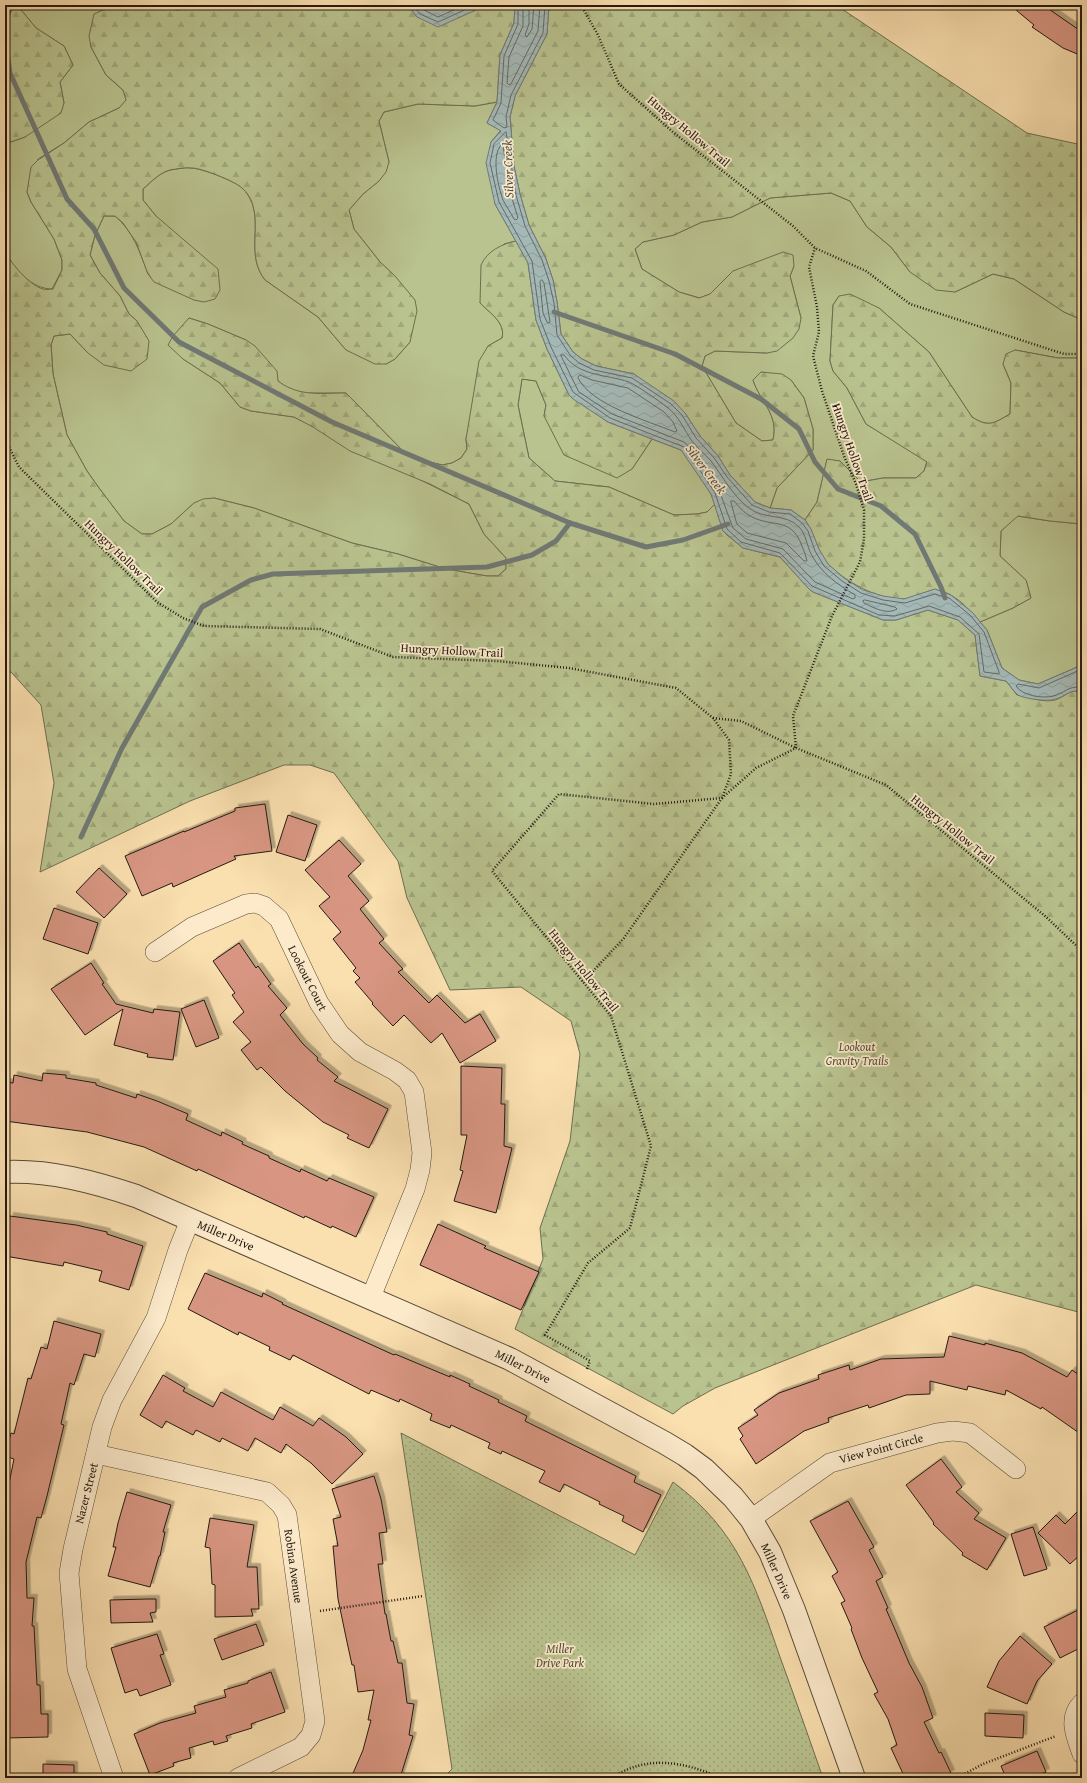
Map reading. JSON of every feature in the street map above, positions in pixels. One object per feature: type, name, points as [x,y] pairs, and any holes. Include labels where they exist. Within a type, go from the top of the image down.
[{"type":"street","name":"Lookout Court","points":[[155,952],[192,927],[246,904],[255,903],[264,906],[279,919],[319,1003],[340,1034],[360,1052],[395,1071],[407,1080],[414,1092],[422,1153],[420,1170],[415,1189],[371,1297]]},
{"type":"street","name":"Miller Drive","points":[[5,1172],[58,1175],[105,1186],[136,1196],[371,1297],[510,1359],[685,1455],[716,1481],[750,1519],[770,1552],[781,1575],[854,1778]]},
{"type":"street","name":"Nazer Street","points":[[114,1778],[77,1669],[70,1581],[73,1549],[102,1427],[112,1400],[156,1318],[190,1220]]},
{"type":"street","name":"View Point Circle","points":[[750,1519],[830,1463],[937,1433],[953,1431],[970,1433],[1016,1469]]},
{"type":"street","name":"Robina Avenue","points":[[96,1454],[267,1492],[281,1505],[287,1515],[315,1721],[311,1735],[301,1747],[238,1778]]},
{"type":"street","points":[[1082,1703],[1075,1712],[1073,1722],[1082,1754]]},
{"type":"path","name":"Hungry Hollow Trail","points":[[581,5],[598,35],[619,84],[674,133],[793,226],[815,248],[866,271],[910,304],[1064,354],[1082,354]]},
{"type":"path","name":"Hungry Hollow Trail","points":[[815,248],[809,267],[817,307],[819,332],[813,356],[822,391],[864,510],[864,539],[860,562],[832,616],[793,716],[796,748],[886,785],[1045,916],[1082,950]]},
{"type":"path","name":"Hungry Hollow Trail","points":[[5,439],[19,467],[157,602],[183,618],[204,626],[320,629],[393,657],[497,661],[569,668],[676,688],[712,718],[729,740],[731,774],[722,798],[654,804],[559,794],[492,871],[611,1016],[651,1146],[630,1228],[588,1263],[545,1335],[590,1361],[587,1369]]},
{"type":"path","points":[[712,718],[741,721],[796,748]]},
{"type":"path","points":[[583,982],[624,938],[722,798],[756,768],[796,748]]},
{"type":"path","points":[[320,1611],[424,1596]]},
{"type":"path","points":[[957,1778],[983,1764],[1056,1736]]},
{"type":"path","points":[[611,1778],[621,1771],[647,1763],[668,1762],[689,1766],[722,1778]]},
{"type":"green space","points":[[5,5],[17,5],[36,28],[64,46],[73,65],[60,82],[64,103],[61,113],[25,137],[5,144]]},
{"type":"green space","points":[[17,5],[131,5],[103,10],[91,47],[106,75],[123,90],[127,100],[119,108],[89,122],[64,143],[38,159],[27,192],[31,202],[54,239],[62,260],[62,270],[52,289],[37,286],[24,277],[5,252],[5,144],[25,137],[64,103],[60,82],[73,65],[64,46],[36,28]]},
{"type":"green space","name":"Lookout Gravity Trails","points":[[131,5],[167,5],[177,10],[221,5],[408,5],[417,17],[476,10],[477,5],[515,5],[514,23],[500,55],[497,102],[475,106],[418,104],[384,112],[379,121],[389,162],[386,172],[379,181],[363,194],[349,210],[354,229],[380,262],[395,276],[415,300],[417,311],[410,342],[395,359],[386,364],[375,364],[346,350],[318,317],[265,280],[260,271],[255,253],[255,215],[252,204],[246,192],[238,185],[218,175],[203,170],[184,168],[162,173],[143,189],[143,200],[156,216],[218,269],[220,290],[215,299],[204,302],[194,300],[154,282],[148,274],[136,242],[123,223],[115,216],[104,216],[95,235],[90,255],[100,273],[120,296],[129,314],[137,321],[149,341],[147,359],[131,371],[104,365],[88,353],[70,334],[54,336],[51,345],[53,374],[67,435],[87,471],[124,521],[142,534],[152,534],[171,524],[194,503],[203,499],[214,498],[254,508],[352,543],[398,554],[446,569],[487,576],[498,576],[506,569],[506,558],[484,534],[469,504],[430,484],[350,451],[313,427],[294,417],[251,411],[240,407],[220,383],[183,359],[168,345],[173,336],[189,318],[208,324],[246,340],[255,346],[277,371],[278,381],[286,386],[294,390],[310,393],[346,393],[404,452],[422,460],[442,465],[452,463],[461,458],[467,449],[466,439],[479,361],[488,346],[502,338],[503,333],[502,328],[496,319],[480,303],[481,265],[491,252],[505,244],[516,241],[528,263],[536,320],[547,349],[569,395],[608,422],[652,439],[632,469],[617,478],[564,455],[544,416],[546,405],[536,381],[522,379],[518,405],[529,458],[555,481],[609,487],[674,515],[707,512],[715,504],[723,531],[727,535],[743,548],[780,557],[813,592],[883,620],[896,620],[928,610],[958,620],[975,635],[980,676],[1006,681],[1017,695],[1051,701],[1070,692],[1082,691],[1082,1313],[976,1285],[715,1388],[683,1406],[673,1414],[515,1329],[543,1259],[540,1228],[570,1141],[580,1054],[571,1021],[521,987],[450,990],[407,898],[398,861],[334,773],[310,765],[284,765],[190,801],[40,872],[54,783],[41,705],[11,672],[5,671],[5,252],[16,268],[32,283],[43,289],[53,289],[62,270],[62,260],[54,239],[31,202],[27,192],[31,167],[38,160],[64,143],[89,122],[119,108],[126,100],[123,90],[106,75],[91,47],[89,36],[94,14],[103,10]]},
{"type":"green space","points":[[549,5],[836,5],[1027,133],[1082,145],[1082,320],[1064,312],[1014,279],[993,274],[955,292],[936,290],[910,272],[891,247],[867,227],[850,201],[831,193],[770,198],[732,217],[702,222],[674,235],[643,242],[635,249],[642,269],[679,292],[699,298],[710,294],[733,271],[783,252],[793,255],[794,266],[790,276],[801,318],[799,329],[793,338],[777,351],[767,353],[715,351],[705,356],[702,366],[736,423],[762,441],[773,440],[773,423],[768,408],[753,380],[761,372],[782,374],[791,380],[804,398],[813,429],[813,450],[777,488],[770,508],[755,502],[730,475],[718,456],[700,436],[685,413],[634,374],[596,366],[582,359],[573,352],[561,334],[553,280],[546,259],[529,225],[520,194],[514,166],[510,117],[515,96],[547,34]]},
{"type":"green space","points":[[497,102],[487,123],[501,130],[491,142],[495,204],[516,241],[504,244],[480,303],[496,319],[502,328],[503,333],[502,338],[488,346],[466,439],[467,449],[461,458],[452,463],[442,465],[422,460],[404,452],[346,393],[306,393],[286,387],[278,381],[246,340],[208,324],[189,318],[183,359],[220,383],[240,407],[251,411],[294,417],[469,504],[484,534],[506,558],[506,569],[498,576],[487,576],[446,569],[398,554],[352,543],[254,508],[214,498],[194,503],[171,524],[152,534],[142,534],[124,521],[87,471],[67,435],[53,374],[51,345],[54,336],[70,334],[88,353],[137,321],[129,314],[120,296],[100,273],[90,255],[95,235],[104,216],[115,216],[127,228],[139,250],[148,274],[156,216],[143,200],[143,189],[162,173],[184,168],[202,170],[218,175],[238,185],[246,192],[253,206],[255,215],[255,253],[260,271],[265,280],[318,317],[346,350],[386,364],[395,359],[410,342],[395,276],[380,262],[354,229],[349,210],[363,194],[379,181],[389,162],[379,121],[384,112],[418,104],[475,106]]},
{"type":"green space","points":[[831,193],[850,201],[867,227],[891,247],[910,272],[955,292],[993,274],[1014,279],[1064,312],[1082,320],[1082,358],[1058,358],[1015,350],[1003,364],[1011,383],[1010,414],[995,422],[983,422],[972,417],[929,352],[879,308],[839,296],[833,305],[830,361],[833,371],[847,388],[866,424],[927,461],[924,471],[916,478],[883,478],[861,482],[840,461],[827,460],[817,502],[805,520],[791,510],[770,508],[777,488],[813,450],[813,429],[804,398],[791,380],[761,372],[753,380],[768,408],[773,423],[773,440],[762,441],[736,423],[702,366],[705,356],[715,351],[767,353],[801,318],[790,276],[794,266],[733,271],[710,294],[700,298],[679,292],[642,269],[635,249],[643,242],[674,235],[702,222],[732,217],[770,198]]},
{"type":"green space","points":[[850,294],[879,308],[929,352],[972,417],[983,422],[995,422],[1010,414],[1011,383],[1003,364],[1006,354],[1015,350],[1058,358],[1082,358],[1082,524],[1018,516],[1001,531],[1000,556],[1026,580],[1031,598],[1013,608],[980,622],[956,598],[950,594],[937,590],[911,598],[901,599],[878,595],[846,579],[829,565],[822,555],[805,520],[817,502],[827,459],[840,461],[861,482],[883,478],[916,478],[924,471],[927,462],[866,424],[847,388],[833,371],[830,361],[833,305],[839,296]]},
{"type":"green space","points":[[522,379],[536,381],[546,405],[544,416],[632,469],[652,439],[681,450],[711,494],[715,504],[707,512],[674,515],[609,487],[555,481],[529,458],[518,405]]},
{"type":"green space","points":[[1017,516],[1082,524],[1082,665],[1038,684],[1019,680],[1002,668],[987,630],[980,622],[1013,608],[1031,598],[1026,580],[1000,556],[1001,531]]},
{"type":"green space","name":"Miller Drive Park","points":[[401,1433],[635,1555],[673,1482],[695,1500],[714,1519],[742,1560],[762,1606],[823,1778],[443,1778],[452,1769]]},
{"type":"water","points":[[408,5],[477,5],[476,10],[438,27],[417,17]]},
{"type":"water","name":"Silver Creek","points":[[515,5],[549,5],[547,34],[515,96],[510,117],[514,166],[520,194],[529,225],[546,259],[553,280],[561,334],[573,352],[582,359],[596,366],[634,374],[674,401],[685,413],[700,436],[718,456],[730,475],[755,502],[770,508],[791,510],[805,520],[828,564],[844,578],[863,590],[883,596],[904,599],[935,589],[951,595],[973,613],[987,630],[1002,668],[1019,680],[1038,684],[1082,665],[1082,691],[1071,692],[1053,700],[1026,698],[1016,694],[1006,681],[980,676],[975,635],[958,620],[928,610],[896,620],[883,620],[813,592],[780,557],[743,548],[723,531],[711,494],[681,450],[608,422],[569,395],[547,349],[536,320],[528,263],[495,204],[486,163],[491,142],[501,131],[487,123],[497,102],[500,55],[514,23]]},
{"type":"building","points":[[1010,5],[1043,5],[1082,32],[1082,56],[1063,48],[1032,27],[1034,25]]},
{"type":"building","points":[[265,804],[272,851],[234,856],[236,859],[173,887],[172,883],[142,896],[125,856],[235,811],[235,808]]},
{"type":"building","points":[[288,815],[317,825],[305,861],[276,852]]},
{"type":"building","points":[[339,840],[361,864],[348,876],[369,901],[360,909],[384,939],[379,943],[403,969],[398,972],[429,1003],[437,995],[465,1023],[480,1014],[496,1041],[460,1063],[442,1033],[431,1043],[404,1015],[393,1026],[372,1004],[373,1003],[355,982],[360,978],[353,971],[356,968],[333,939],[341,932],[319,906],[330,897],[305,870]]},
{"type":"building","points":[[99,868],[127,894],[104,918],[76,892]]},
{"type":"building","points":[[54,908],[98,923],[88,954],[43,939]]},
{"type":"building","points":[[239,943],[256,968],[258,966],[271,984],[268,986],[287,1008],[280,1015],[303,1044],[318,1058],[317,1060],[338,1077],[334,1081],[388,1109],[369,1148],[347,1138],[349,1135],[323,1122],[285,1091],[261,1067],[257,1070],[241,1050],[251,1042],[233,1022],[244,1012],[232,995],[235,993],[213,961]]},
{"type":"building","points":[[91,963],[104,983],[102,984],[116,1004],[153,1013],[154,1009],[180,1012],[173,1060],[147,1057],[148,1054],[114,1045],[123,1009],[85,1035],[51,989]]},
{"type":"building","points":[[204,1000],[219,1038],[196,1047],[181,1009]]},
{"type":"building","points":[[461,1066],[502,1068],[501,1104],[505,1104],[504,1146],[512,1148],[496,1213],[454,1201],[463,1171],[460,1170],[467,1135],[461,1135]]},
{"type":"building","points":[[43,1073],[66,1075],[66,1078],[96,1083],[96,1085],[136,1098],[137,1094],[157,1101],[188,1114],[186,1120],[221,1136],[222,1132],[243,1142],[242,1144],[269,1156],[269,1158],[300,1172],[301,1169],[327,1181],[329,1178],[374,1197],[356,1237],[305,1216],[304,1218],[198,1169],[197,1171],[144,1147],[87,1132],[5,1121],[5,1082],[13,1083],[14,1075],[42,1081]]},
{"type":"building","points":[[10,1216],[76,1225],[107,1232],[107,1234],[143,1246],[129,1290],[99,1281],[102,1271],[64,1262],[63,1266],[5,1256]]},
{"type":"building","points":[[438,1224],[486,1246],[484,1248],[539,1272],[521,1310],[420,1265]]},
{"type":"building","points":[[205,1273],[262,1297],[263,1293],[283,1303],[282,1304],[394,1355],[395,1354],[470,1384],[469,1386],[499,1400],[498,1402],[527,1416],[525,1421],[636,1476],[634,1482],[661,1495],[643,1532],[622,1521],[624,1516],[564,1484],[560,1492],[539,1482],[545,1471],[502,1451],[501,1454],[488,1448],[490,1443],[451,1425],[450,1428],[430,1420],[432,1414],[400,1399],[399,1402],[371,1390],[369,1394],[293,1355],[290,1360],[269,1350],[270,1347],[239,1332],[238,1335],[188,1309]]},
{"type":"building","points":[[54,1321],[101,1334],[95,1357],[84,1354],[74,1385],[70,1383],[61,1424],[64,1425],[47,1496],[41,1518],[37,1517],[26,1562],[27,1598],[34,1598],[32,1626],[34,1626],[37,1685],[40,1685],[41,1714],[48,1714],[48,1737],[5,1738],[5,1493],[7,1493],[14,1459],[5,1456],[11,1433],[14,1434],[28,1378],[31,1379],[41,1347],[47,1349]]},
{"type":"building","points":[[949,1336],[985,1345],[985,1343],[1022,1353],[1067,1377],[1072,1370],[1082,1377],[1082,1435],[1042,1407],[1041,1409],[1006,1390],[1005,1395],[968,1386],[967,1390],[930,1381],[930,1394],[906,1395],[869,1408],[868,1405],[828,1418],[829,1422],[804,1431],[756,1464],[740,1439],[743,1436],[738,1428],[758,1415],[754,1410],[779,1393],[819,1379],[818,1375],[849,1365],[850,1370],[881,1359],[944,1357]]},
{"type":"building","points":[[163,1375],[185,1388],[183,1391],[213,1407],[221,1392],[273,1420],[280,1407],[313,1426],[319,1418],[346,1437],[363,1454],[332,1484],[311,1463],[286,1444],[281,1453],[255,1438],[248,1451],[222,1438],[220,1442],[196,1430],[193,1435],[166,1421],[162,1428],[140,1415]]},
{"type":"building","points":[[941,1459],[962,1487],[956,1492],[979,1513],[974,1519],[1006,1538],[987,1570],[962,1555],[963,1553],[933,1524],[934,1523],[906,1485]]},
{"type":"building","points":[[374,1476],[381,1499],[387,1532],[379,1533],[383,1564],[378,1564],[385,1614],[398,1663],[402,1663],[407,1703],[414,1704],[409,1735],[413,1736],[400,1778],[351,1778],[363,1750],[371,1720],[368,1720],[374,1690],[358,1692],[354,1665],[352,1665],[338,1599],[333,1546],[338,1546],[333,1519],[341,1517],[332,1489]]},
{"type":"building","points":[[127,1492],[171,1505],[163,1532],[165,1532],[160,1556],[150,1587],[108,1576],[116,1547],[113,1547],[118,1523]]},
{"type":"building","points":[[848,1501],[874,1547],[869,1550],[883,1577],[876,1581],[909,1663],[922,1687],[933,1718],[924,1722],[939,1753],[941,1752],[951,1773],[941,1778],[905,1778],[891,1748],[897,1745],[888,1719],[874,1694],[878,1692],[862,1658],[851,1629],[852,1628],[841,1603],[845,1601],[832,1576],[838,1572],[810,1521]]},
{"type":"building","points":[[1082,1507],[1082,1553],[1070,1564],[1038,1533],[1056,1515],[1065,1524]]},
{"type":"building","points":[[210,1518],[254,1525],[247,1567],[257,1567],[259,1609],[251,1609],[253,1616],[215,1617],[215,1585],[212,1584],[210,1548],[205,1547]]},
{"type":"building","points":[[1033,1527],[1047,1569],[1024,1576],[1011,1534]]},
{"type":"building","points":[[156,1599],[156,1612],[150,1613],[153,1622],[111,1623],[110,1600]]},
{"type":"building","points":[[1082,1608],[1082,1647],[1060,1658],[1044,1627]]},
{"type":"building","points":[[256,1624],[264,1645],[222,1660],[214,1639]]},
{"type":"building","points":[[157,1634],[164,1654],[160,1655],[171,1685],[140,1696],[137,1689],[125,1693],[111,1648]]},
{"type":"building","points":[[1020,1636],[1052,1664],[1037,1681],[1027,1704],[987,1687],[999,1661]]},
{"type":"building","points":[[271,1672],[285,1712],[251,1724],[252,1728],[226,1736],[228,1741],[214,1745],[213,1741],[189,1748],[191,1758],[173,1763],[174,1766],[150,1775],[134,1734],[160,1723],[196,1713],[194,1706],[226,1697],[224,1690],[248,1683],[248,1681]]},
{"type":"building","points":[[985,1713],[1024,1715],[1023,1738],[985,1736]]},
{"type":"building","points":[[1037,1751],[1046,1772],[1031,1778],[1006,1778],[1001,1766]]},
{"type":"building","points":[[43,1764],[74,1765],[74,1778],[43,1778]]},
{"type":"waterway","points":[[5,21],[12,5]]},
{"type":"waterway","points":[[5,38],[10,73],[67,199],[94,229],[124,288],[179,342],[332,422],[570,523],[646,547],[683,540],[728,524]]},
{"type":"waterway","points":[[554,312],[675,354],[761,399],[799,429],[815,462],[838,489],[881,506],[915,534],[945,598]]},
{"type":"waterway","points":[[81,837],[122,748],[202,607],[251,580],[273,574],[487,567],[532,555],[556,541],[570,523]]}]
